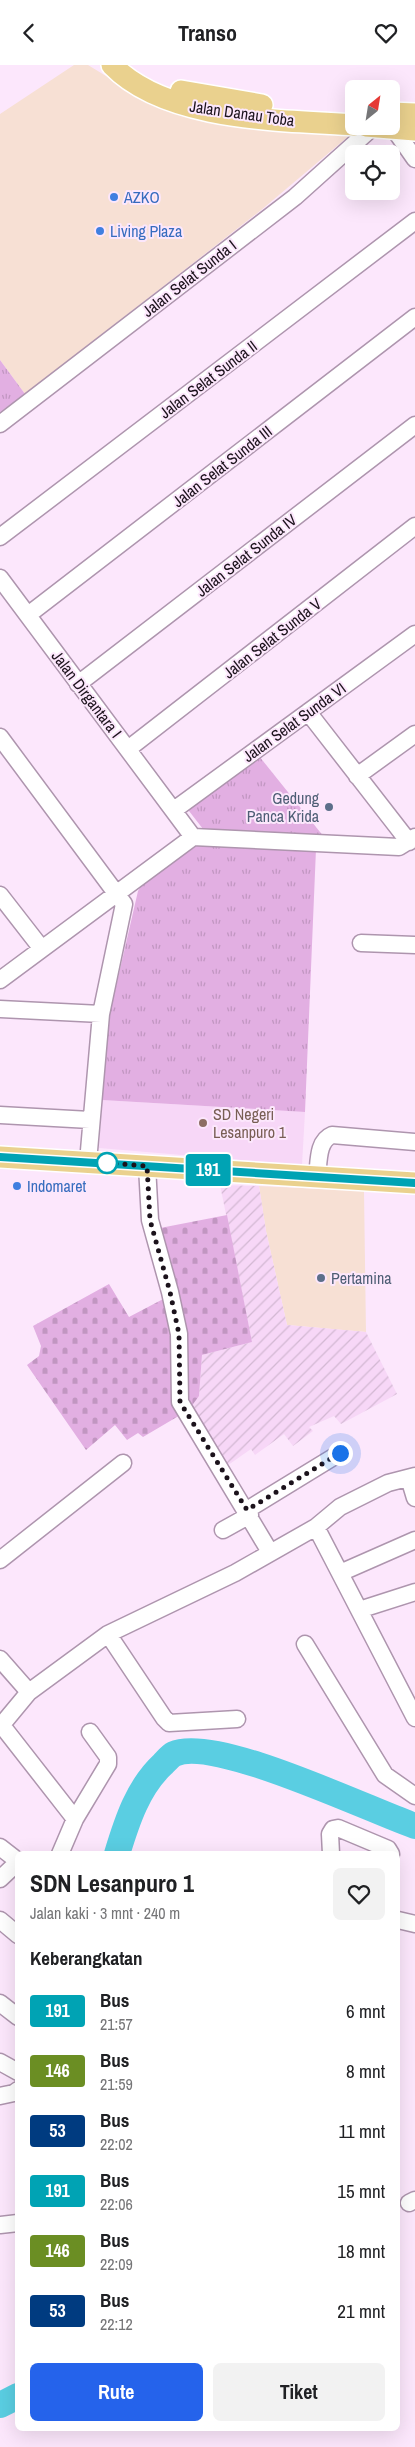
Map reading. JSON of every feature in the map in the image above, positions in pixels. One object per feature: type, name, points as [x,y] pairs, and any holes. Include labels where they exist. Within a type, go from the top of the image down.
[{"type":"main road","name":"Jalan Danau Toba","points":[[112,65],[146,89],[179,104],[218,113],[345,124]]},
{"type":"main road","name":"Jalan Danau Toba","points":[[132,65],[138,70],[181,91],[256,104],[345,109]]},
{"type":"main road","points":[[400,119],[415,114]]},
{"type":"main road","points":[[400,126],[415,130]]},
{"type":"main road","points":[[0,1157],[415,1183]]},
{"type":"street","name":"Jalan Selat Sunda I","points":[[0,424],[295,197],[371,135]]},
{"type":"street","points":[[396,135],[415,159]]},
{"type":"street","name":"Jalan Selat Sunda II","points":[[0,537],[415,221]]},
{"type":"street","name":"Jalan Selat Sunda III","points":[[28,615],[415,317]]},
{"type":"street","name":"Jalan Selat Sunda IV","points":[[78,684],[415,425]]},
{"type":"street","name":"Jalan Selat Sunda V","points":[[128,749],[415,526]]},
{"type":"street","name":"Jalan Dirgantara I","points":[[0,578],[193,837]]},
{"type":"street","name":"Jalan Selat Sunda VI","points":[[174,810],[415,634]]},
{"type":"street","points":[[0,980],[118,895],[193,837],[399,847],[412,840],[357,776],[308,712]]},
{"type":"street","points":[[357,776],[415,734]]},
{"type":"street","points":[[0,737],[124,904],[101,1015],[90,1120],[88,1162]]},
{"type":"street","points":[[0,895],[42,949]]},
{"type":"street","points":[[361,943],[415,945]]},
{"type":"street","points":[[0,1009],[101,1015]]},
{"type":"street","points":[[0,1115],[90,1120]]},
{"type":"street","points":[[317,1177],[322,1144],[326,1137],[332,1135],[415,1142]]},
{"type":"street","points":[[147,1166],[150,1220],[170,1292],[179,1334],[180,1402],[270,1552]]},
{"type":"street","points":[[223,1530],[340,1453]]},
{"type":"street","points":[[0,1560],[123,1463]]},
{"type":"street","points":[[76,1819],[1,1725],[29,1692],[108,1634],[235,1573],[316,1527],[340,1507],[388,1483],[412,1477],[415,1499]]},
{"type":"street","points":[[316,1527],[415,1717]]},
{"type":"street","points":[[340,1573],[415,1540]]},
{"type":"street","points":[[359,1610],[415,1592]]},
{"type":"street","points":[[108,1634],[169,1723],[237,1719]]},
{"type":"street","points":[[305,1644],[385,1775],[415,1796]]},
{"type":"street","points":[[0,1659],[29,1692]]},
{"type":"street","points":[[61,1851],[76,1819],[108,1764],[108,1757],[90,1732]]},
{"type":"street","points":[[332,1851],[330,1833],[333,1829],[338,1828],[389,1851]]},
{"type":"street","points":[[0,1847],[15,1859]]},
{"type":"street","points":[[0,1879],[15,1864]]},
{"type":"street","points":[[0,1920],[15,1932]]},
{"type":"street","points":[[400,1920],[415,1924]]},
{"type":"street","points":[[0,2003],[15,2015]]},
{"type":"street","points":[[0,2062],[15,2070]]},
{"type":"street","points":[[0,2096],[15,2091]]},
{"type":"street","points":[[0,2225],[15,2223]]},
{"type":"shaded area","points":[[74,65],[88,65],[147,101],[187,116],[223,125],[350,135],[260,211],[25,394],[0,360],[0,114]]},
{"type":"shaded area","name":"SD Negeri Lesanpuro 1","points":[[102,1100],[305,1112],[302,1165],[99,1148]]},
{"type":"shaded area","points":[[220,1185],[259,1186],[266,1231],[287,1325],[366,1332],[397,1394],[341,1424],[334,1416],[309,1427],[313,1431],[293,1446],[284,1434],[255,1455],[251,1449],[224,1468],[188,1411],[199,1396],[202,1355],[252,1342]]},
{"type":"shaded area","name":"Pertamina","points":[[259,1186],[364,1191],[366,1332],[287,1325],[266,1231]]},
{"type":"green space","points":[[0,360],[25,394],[0,412]]},
{"type":"green space","points":[[259,756],[324,837],[203,829],[189,811],[189,808]]},
{"type":"green space","points":[[198,845],[316,849],[305,1112],[102,1100],[109,1017],[138,891],[142,884]]},
{"type":"green space","points":[[227,1215],[252,1342],[202,1355],[199,1396],[188,1411],[155,1229]]},
{"type":"green space","points":[[109,1284],[129,1317],[167,1297],[182,1414],[143,1437],[138,1433],[127,1440],[115,1425],[86,1450],[27,1365],[39,1356],[41,1346],[33,1326]]},
{"type":"waterway","points":[[118,1851],[134,1805],[154,1773],[174,1754],[194,1751],[222,1755],[256,1764],[415,1826]]},
{"type":"waterway","points":[[0,2405],[15,2398]]},
{"type":"bus line","name":"191","points":[[0,1157],[415,1183]]},
{"type":"place","name":"AZKO","points":[[114,197]]},
{"type":"place","name":"Living Plaza","points":[[100,231]]},
{"type":"place","name":"Gedung Panca Krida","points":[[329,807]]},
{"type":"place","name":"SD Negeri Lesanpuro 1","points":[[203,1123]]},
{"type":"place","name":"Indomaret","points":[[17,1186]]},
{"type":"place","name":"Pertamina","points":[[321,1278]]},
{"type":"route","points":[[107,1163],[147,1166],[150,1220],[170,1292],[179,1334],[181,1353],[180,1402],[247,1510],[340,1453]]}]
